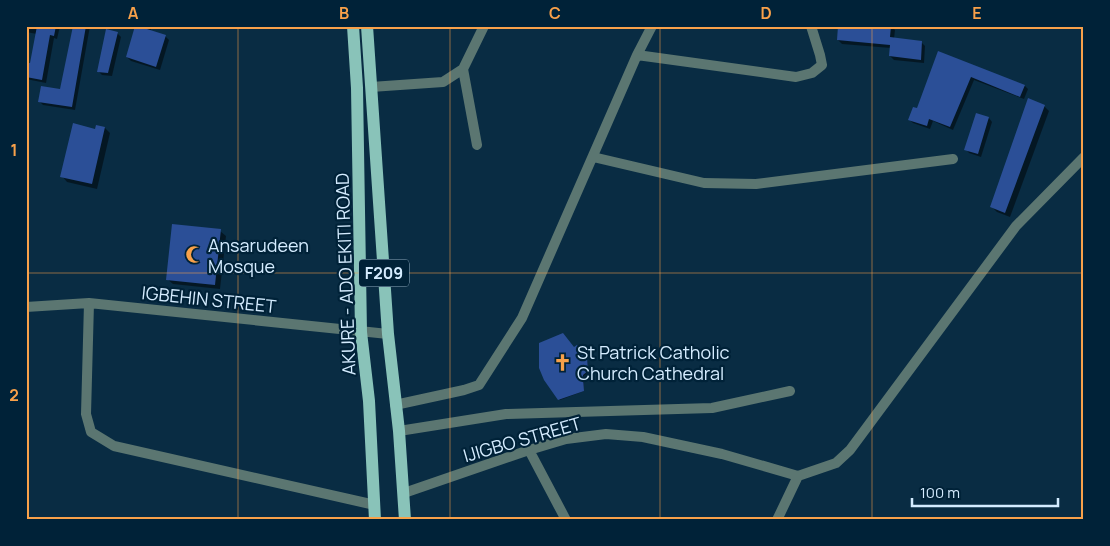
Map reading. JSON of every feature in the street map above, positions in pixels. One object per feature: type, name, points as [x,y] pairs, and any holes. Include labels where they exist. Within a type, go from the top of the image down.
[{"type":"main road","name":"AKURE - ADO EKITI ROAD","points":[[353,26],[357,88],[361,332],[369,401],[375,520]]},
{"type":"main road","name":"AKURE - ADO EKITI ROAD","points":[[367,26],[388,334],[399,431],[405,520]]},
{"type":"street","points":[[371,87],[443,82],[463,69],[484,26]]},
{"type":"street","points":[[395,405],[479,385],[522,318],[637,55],[652,26]]},
{"type":"street","points":[[637,55],[796,76],[812,73],[822,65],[811,26]]},
{"type":"street","points":[[463,69],[476,145]]},
{"type":"street","points":[[777,520],[798,476],[836,463],[850,450],[1016,226],[1084,156]]},
{"type":"street","points":[[593,157],[704,183],[747,184],[953,159]]},
{"type":"street","name":"IGBEHIN STREET","points":[[26,307],[88,303],[388,334]]},
{"type":"street","points":[[88,303],[86,414],[91,432],[114,446],[375,505]]},
{"type":"street","points":[[399,431],[506,414],[712,408],[790,391]]},
{"type":"street","name":"IJIGBO STREET","points":[[404,493],[529,450],[566,440],[606,434],[643,437],[722,454],[798,476]]},
{"type":"street","points":[[529,450],[566,520]]},
{"type":"building","points":[[37,26],[56,26],[54,36],[50,35],[42,80],[26,77],[26,63],[30,63]]},
{"type":"building","points":[[73,26],[86,26],[72,107],[38,102],[41,86],[60,89]]},
{"type":"building","points":[[135,26],[147,26],[147,29],[166,35],[156,67],[126,57]]},
{"type":"building","points":[[838,26],[891,26],[890,37],[922,41],[921,60],[889,56],[890,45],[837,40]]},
{"type":"building","points":[[106,29],[118,32],[108,73],[97,72]]},
{"type":"building","points":[[938,51],[1025,85],[1020,97],[971,77],[950,127],[929,119],[927,126],[908,120],[913,107],[917,108]]},
{"type":"building","points":[[1028,98],[1045,105],[1005,213],[990,207]]},
{"type":"building","points":[[976,113],[989,117],[978,154],[964,150]]},
{"type":"building","points":[[73,123],[95,129],[96,125],[105,127],[92,184],[60,177]]},
{"type":"building","name":"Ansarudeen Mosque","points":[[172,224],[221,229],[215,285],[166,280]]},
{"type":"building","name":"St Patrick Catholic Church Cathedral","points":[[563,333],[574,347],[577,345],[587,356],[588,371],[583,375],[584,391],[558,400],[544,380],[539,368],[539,343]]},
{"type":"place","name":"Ansarudeen Mosque","points":[[194,255]]},
{"type":"place","name":"St Patrick Catholic Church Cathedral","points":[[563,362]]}]
